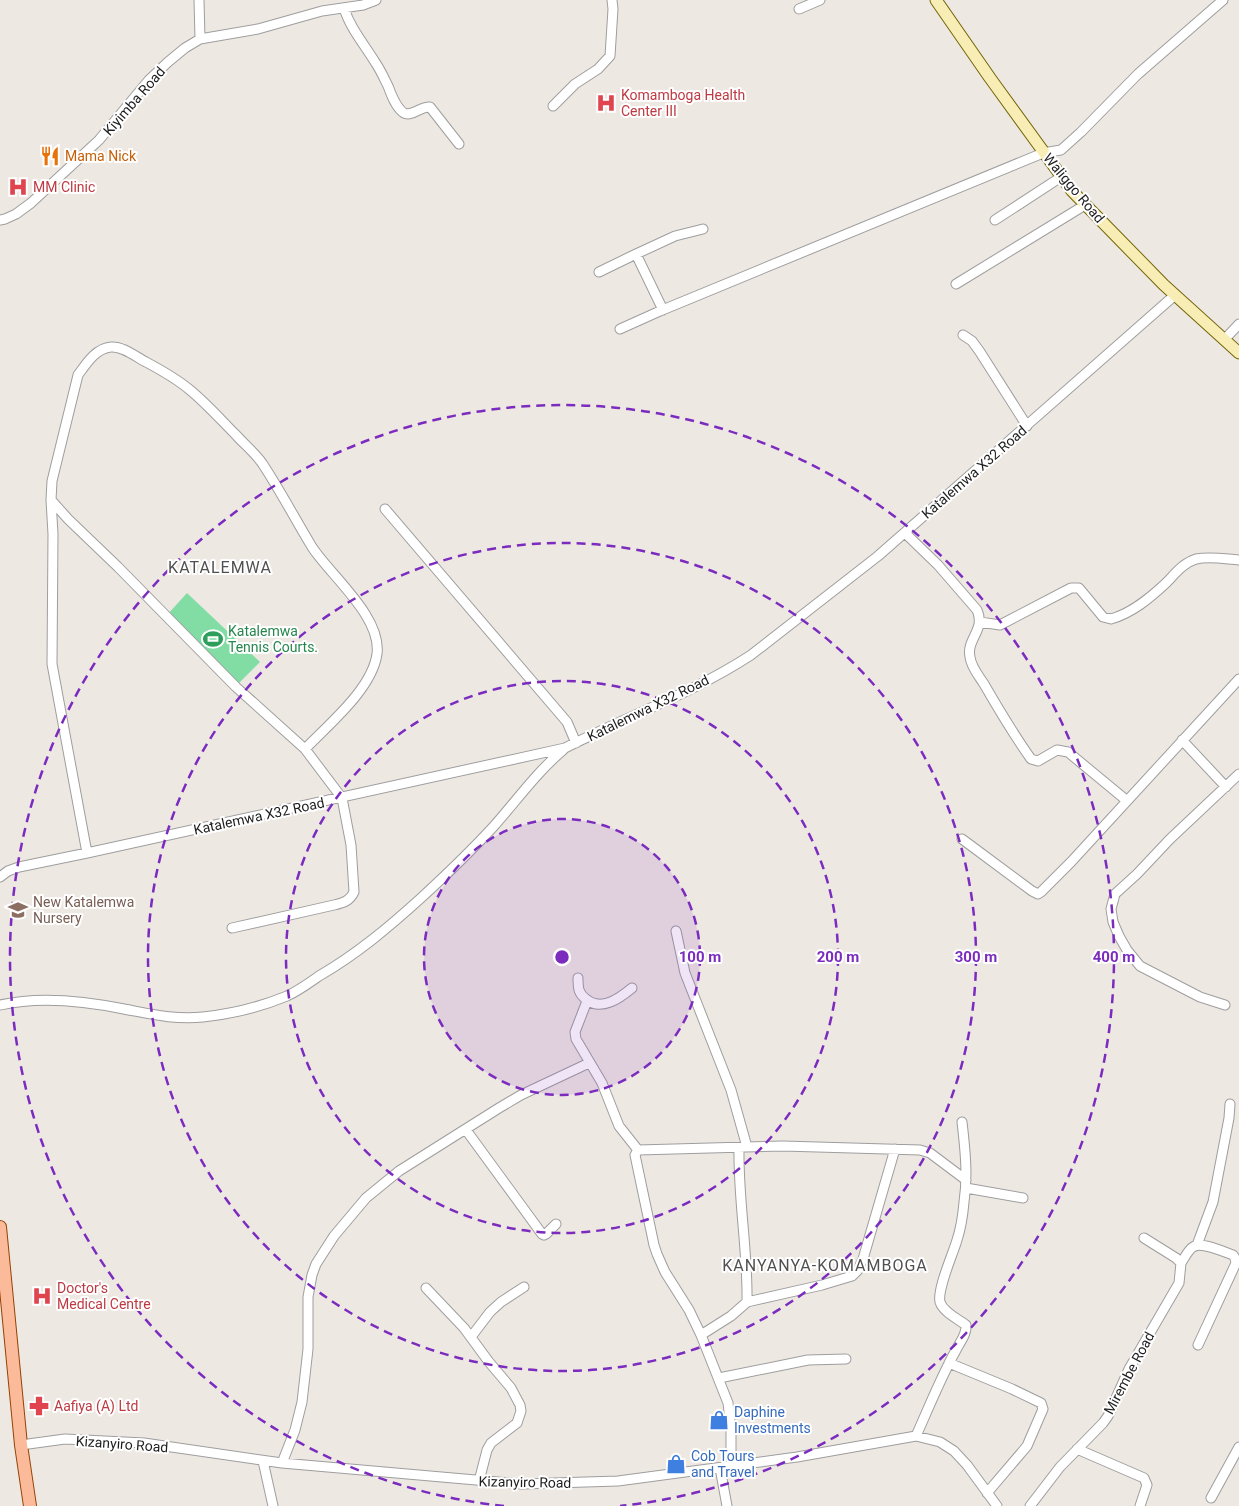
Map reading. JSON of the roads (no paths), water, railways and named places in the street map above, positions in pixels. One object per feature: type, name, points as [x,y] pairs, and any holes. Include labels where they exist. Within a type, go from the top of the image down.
[{"type":"main road","points":[[0,1227],[30,1506]]},
{"type":"street","points":[[199,0],[200,39]]},
{"type":"street","name":"Kiyimba Road","points":[[0,220],[16,214],[31,204],[99,140],[149,80],[185,48],[200,39],[258,28],[322,11],[363,5],[376,0]]},
{"type":"street","points":[[553,106],[575,84],[598,69],[610,56],[612,0]]},
{"type":"street","points":[[799,9],[820,0]]},
{"type":"street","name":"Waliggo Road","points":[[936,0],[1061,177],[1175,295],[1239,353]]},
{"type":"street","points":[[620,330],[663,310],[1043,153],[1061,150],[1138,74],[1223,0]]},
{"type":"street","points":[[344,8],[348,21],[377,64],[393,98],[404,113],[408,114],[424,107],[430,107],[459,144]]},
{"type":"street","points":[[995,220],[1061,177]]},
{"type":"street","points":[[956,284],[1086,205]]},
{"type":"street","points":[[599,272],[675,236],[703,229]]},
{"type":"street","points":[[636,254],[663,310]]},
{"type":"street","name":"Katalemwa X32 Road","points":[[0,877],[8,871],[19,867],[565,748],[670,699],[735,666],[751,655],[878,556],[1175,295]]},
{"type":"street","points":[[1224,340],[1239,324]]},
{"type":"street","points":[[963,335],[972,341],[980,352],[1027,426]]},
{"type":"street","points":[[87,853],[52,664],[51,500],[52,481],[78,375],[99,351],[112,347],[123,349],[190,389],[222,420],[260,461],[313,549],[365,615],[375,633],[377,653],[373,671],[354,699],[305,749]]},
{"type":"street","points":[[51,500],[236,687],[305,749],[342,798],[351,845],[354,892],[352,897],[334,905],[232,928]]},
{"type":"street","points":[[385,509],[566,722],[576,743]]},
{"type":"street","points":[[905,533],[938,565],[977,610],[980,622],[969,649],[970,658],[989,694],[1031,759],[1038,761],[1057,750],[1068,752],[1126,800]]},
{"type":"street","points":[[980,622],[1000,624],[1056,595],[1076,587],[1103,617],[1111,619],[1132,610],[1163,586],[1180,568],[1189,562],[1206,558],[1239,560]]},
{"type":"street","points":[[962,839],[1038,894],[1071,862],[1239,679]]},
{"type":"street","points":[[1182,740],[1226,787]]},
{"type":"street","points":[[0,1004],[36,1000],[76,1002],[122,1008],[157,1016],[187,1018],[238,1012],[289,995],[366,946],[447,874],[493,826],[549,762],[565,748]]},
{"type":"street","points":[[1225,1005],[1200,997],[1140,966],[1119,936],[1111,909],[1115,894],[1239,774]]},
{"type":"street","points":[[676,931],[686,973],[731,1090],[743,1147],[739,1177],[748,1279],[747,1302]]},
{"type":"street","points":[[578,978],[579,992],[588,1001],[600,1004],[609,1003],[622,997],[632,988]]},
{"type":"street","points":[[588,1001],[575,1032],[576,1039],[602,1083],[620,1126],[638,1150]]},
{"type":"street","points":[[282,1463],[296,1430],[302,1402],[308,1349],[308,1297],[312,1275],[316,1264],[334,1236],[366,1198],[399,1171],[521,1095],[589,1063]]},
{"type":"street","points":[[1144,1238],[1181,1263],[1193,1247],[1197,1245],[1213,1202],[1230,1104]]},
{"type":"street","points":[[916,1436],[949,1363],[965,1334],[966,1328],[966,1325],[943,1308],[940,1303],[945,1271],[957,1239],[966,1184],[962,1122]]},
{"type":"street","points":[[466,1130],[542,1234],[546,1234],[556,1224]]},
{"type":"street","points":[[638,1150],[782,1146],[920,1150],[930,1153],[966,1184],[1023,1198]]},
{"type":"street","points":[[701,1335],[731,1316],[747,1302],[822,1285],[852,1276],[858,1270],[863,1259],[895,1149]]},
{"type":"street","points":[[638,1150],[635,1155],[654,1244],[665,1272],[689,1310],[701,1335],[719,1378],[729,1409],[731,1467]]},
{"type":"street","points":[[1197,1245],[1233,1255],[1236,1263],[1198,1345]]},
{"type":"street","name":"Mirembe Road","points":[[1030,1506],[1060,1467],[1094,1434],[1108,1416],[1129,1369],[1179,1283],[1181,1263]]},
{"type":"street","points":[[471,1337],[490,1312],[501,1302],[524,1287]]},
{"type":"street","points":[[426,1288],[471,1337],[511,1388],[520,1404],[521,1411],[517,1423],[491,1443],[487,1450],[479,1481]]},
{"type":"street","points":[[719,1378],[808,1360],[846,1359]]},
{"type":"street","points":[[949,1363],[1041,1403],[1044,1409],[1026,1446],[1014,1463],[987,1493]]},
{"type":"street","name":"Kizanyiro Road","points":[[22,1445],[65,1439],[144,1443],[263,1461],[522,1484],[618,1482],[797,1457],[916,1436],[940,1442],[954,1451],[997,1506]]},
{"type":"street","points":[[1211,1498],[1239,1447]]},
{"type":"street","points":[[1077,1449],[1144,1478],[1147,1485],[1140,1506]]},
{"type":"street","points":[[263,1461],[273,1506]]},
{"type":"street","points":[[720,1468],[727,1506]]},
{"type":"place","name":"Komamboga Health Center III","points":[[606,103]]},
{"type":"place","name":"Mama Nick","points":[[50,156]]},
{"type":"place","name":"MM Clinic","points":[[18,187]]},
{"type":"place","name":"Katalemwa Tennis Courts.","points":[[213,639]]},
{"type":"place","name":"New Katalemwa Nursery","points":[[18,910]]},
{"type":"place","name":"Doctor's Medical Centre","points":[[42,1296]]},
{"type":"place","name":"Aafiya (A) Ltd","points":[[39,1406]]},
{"type":"place","name":"Daphine Investments","points":[[719,1420]]},
{"type":"place","name":"Cob Tours and Travel","points":[[676,1464]]},
{"type":"district","name":"KATALEMWA","points":[[220,567]]},
{"type":"district","name":"KANYANYA-KOMAMBOGA","points":[[825,1265]]}]
